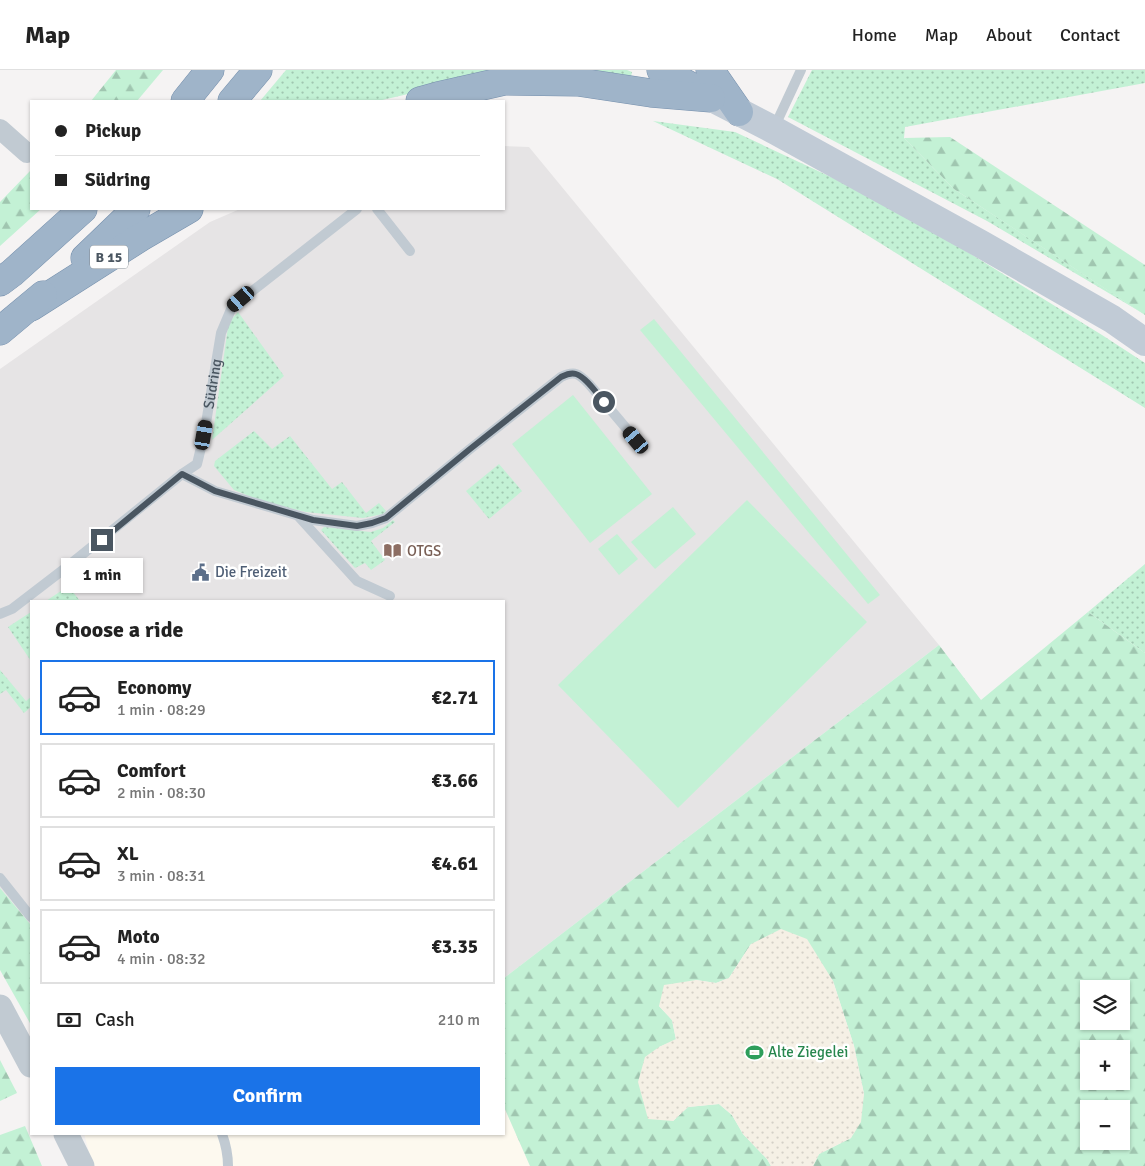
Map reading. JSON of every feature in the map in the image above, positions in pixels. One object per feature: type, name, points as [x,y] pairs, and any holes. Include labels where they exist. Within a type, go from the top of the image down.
[{"type":"highway","points":[[185,100],[210,70]]},
{"type":"highway","points":[[233,100],[258,70]]},
{"type":"highway","points":[[661,70],[711,98]]},
{"type":"highway","points":[[710,70],[739,112]]},
{"type":"highway","points":[[424,100],[504,81],[578,82],[711,98]]},
{"type":"highway","points":[[0,282],[82,210]]},
{"type":"highway","name":"B 15","points":[[0,331],[31,307],[102,243],[135,210]]},
{"type":"highway","name":"B 15","points":[[31,307],[187,210]]},
{"type":"main road","points":[[711,98],[774,130],[1046,282],[1112,320],[1145,342]]},
{"type":"street","points":[[0,129],[27,153]]},
{"type":"street","points":[[0,1007],[30,1063]]},
{"type":"street","points":[[66,1135],[82,1166]]},
{"type":"lane","points":[[774,130],[800,70]]},
{"type":"lane","name":"Südring","points":[[0,614],[12,609],[197,464],[204,435],[221,333],[232,307],[356,210]]},
{"type":"lane","points":[[378,210],[410,251]]},
{"type":"lane","points":[[182,474],[215,491],[313,520],[357,526],[372,523],[386,518],[561,377],[575,373],[582,377],[636,440]]},
{"type":"lane","points":[[299,516],[357,582],[390,596]]},
{"type":"lane","points":[[0,878],[30,916]]},
{"type":"lane","points":[[222,1135],[226,1145],[228,1166]]},
{"type":"shaded area","points":[[505,146],[529,147],[939,645],[505,977],[505,600],[30,600],[30,924],[0,888],[0,369],[210,222],[238,210],[505,210]]},
{"type":"shaded area","points":[[505,1109],[530,1166],[93,1166],[84,1135],[505,1135]]},
{"type":"green space","points":[[116,70],[163,70],[138,100],[92,100]]},
{"type":"green space","points":[[286,70],[627,70],[632,72],[630,81],[464,81],[382,100],[261,100]]},
{"type":"green space","points":[[812,70],[1145,70],[1145,83],[905,127],[904,138],[954,189],[1144,314],[987,221],[788,117]]},
{"type":"green space","points":[[653,121],[735,132],[893,206],[1145,363],[1145,408],[777,179]]},
{"type":"green space","points":[[950,137],[1145,265],[1145,315],[954,189],[904,138]]},
{"type":"green space","points":[[30,171],[30,210],[40,210],[0,246],[0,202]]},
{"type":"green space","points":[[238,312],[284,376],[212,440],[228,327]]},
{"type":"green space","points":[[654,319],[880,595],[868,604],[640,330]]},
{"type":"green space","points":[[573,395],[652,494],[590,543],[512,444]]},
{"type":"green space","points":[[254,431],[272,449],[290,436],[332,489],[342,482],[366,513],[379,503],[386,511],[383,514],[363,518],[306,512],[264,502],[234,490],[214,466],[215,461]]},
{"type":"green space","points":[[499,464],[522,491],[489,519],[466,491]]},
{"type":"green space","points":[[747,500],[867,622],[678,808],[558,685]]},
{"type":"green space","points":[[673,507],[696,534],[655,569],[631,542]]},
{"type":"green space","points":[[393,520],[395,522],[371,541],[385,560],[371,570],[365,563],[355,568],[321,530],[324,527],[371,532],[383,528]]},
{"type":"green space","points":[[617,534],[638,559],[619,575],[598,549]]},
{"type":"green space","points":[[1145,564],[1145,653],[1088,612]]},
{"type":"green space","points":[[64,589],[73,592],[79,600],[48,600]]},
{"type":"green space","points":[[1088,612],[1145,653],[1145,1166],[813,1166],[819,1154],[851,1138],[864,1094],[854,1046],[833,981],[751,944],[729,978],[716,983],[696,980],[659,1006],[672,1020],[676,1040],[659,1047],[673,1121],[688,1107],[719,1104],[732,1115],[743,1134],[767,1159],[771,1166],[530,1166],[505,1109],[505,977],[939,645],[981,700]]},
{"type":"green space","points":[[30,613],[30,660],[8,627]]},
{"type":"green space","points":[[0,670],[26,701],[30,698],[30,708],[24,713],[6,690],[0,694]]},
{"type":"green space","points":[[0,888],[30,924],[30,1023],[0,970]]},
{"type":"green space","points":[[0,1060],[17,1093],[0,1101]]},
{"type":"green space","points":[[25,1126],[42,1166],[0,1166],[0,1135]]},
{"type":"sand","name":"Alte Ziegelei","points":[[781,929],[807,939],[833,981],[854,1046],[864,1094],[861,1122],[851,1138],[819,1154],[813,1166],[771,1166],[767,1159],[743,1134],[732,1115],[719,1104],[688,1107],[673,1121],[648,1119],[638,1082],[645,1057],[659,1047],[676,1039],[672,1020],[659,1006],[664,985],[696,980],[716,983],[729,978],[751,944]]},
{"type":"place","name":"OTGS","points":[[393,551]]},
{"type":"place","name":"Die Freizeit","points":[[201,572]]},
{"type":"place","name":"Alte Ziegelei","points":[[754,1052]]},
{"type":"route","points":[[102,540],[182,474],[215,491],[313,520],[357,526],[372,523],[386,518],[561,377],[575,373],[582,377],[604,402]]}]
